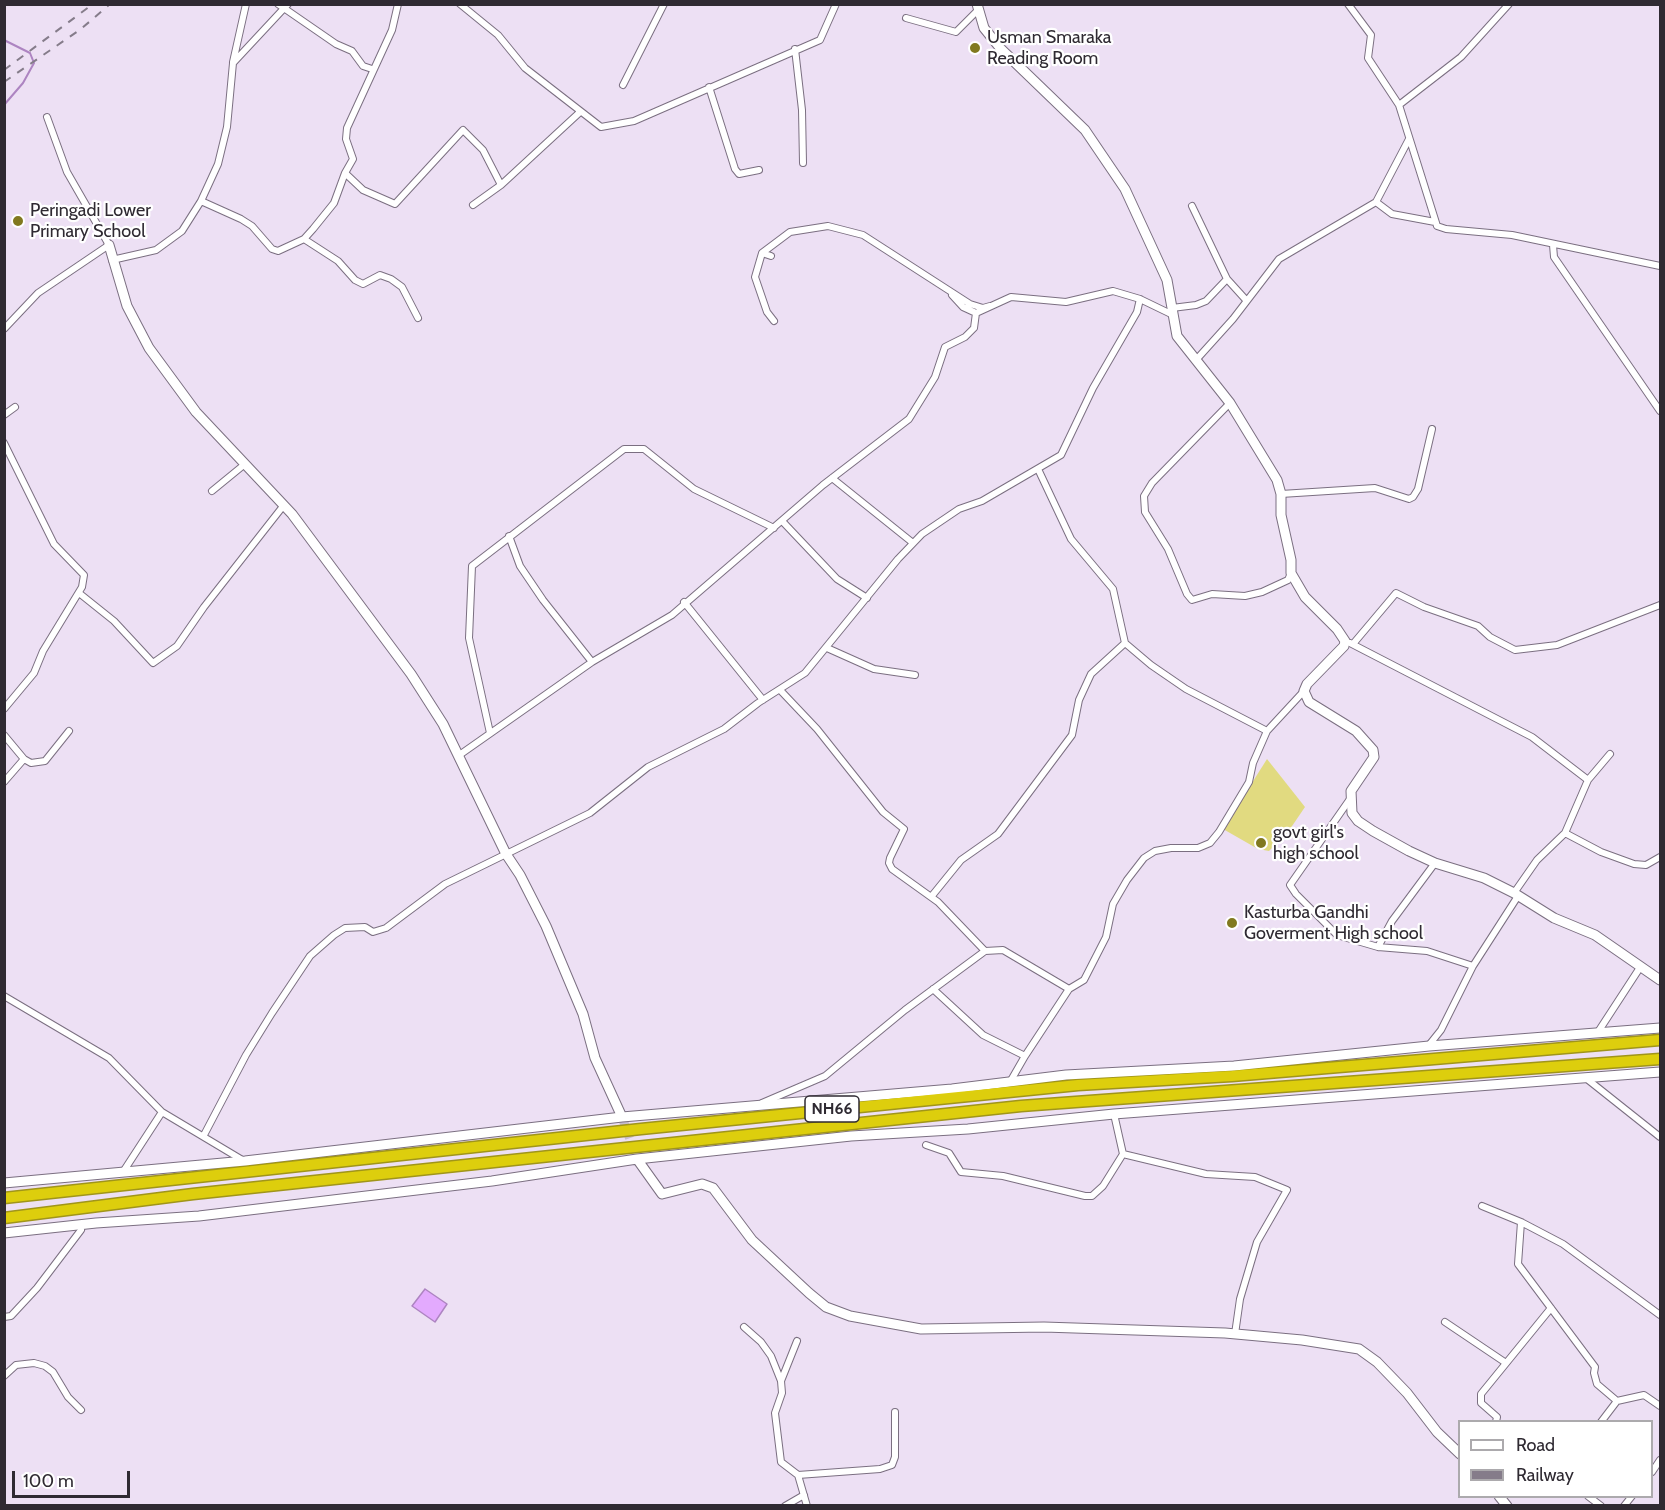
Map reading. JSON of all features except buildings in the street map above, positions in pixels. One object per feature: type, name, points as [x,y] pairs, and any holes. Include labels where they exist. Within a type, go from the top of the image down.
[{"type":"highway","name":"NH66","points":[[4,1198],[891,1103],[1123,1081],[1232,1076],[1660,1040]]},
{"type":"highway","name":"NH66","points":[[4,1218],[193,1194],[1021,1106],[1660,1059]]},
{"type":"street","points":[[112,260],[145,253],[169,243],[182,231],[201,201],[218,164],[227,127],[233,63],[246,4]]},
{"type":"street","points":[[278,4],[287,7],[336,44],[352,51],[363,66],[372,69]]},
{"type":"street","points":[[201,201],[242,219],[275,250],[304,239],[334,203],[353,159],[346,139],[347,128],[372,69],[392,30],[398,4]]},
{"type":"street","points":[[459,4],[487,24],[525,68],[579,113],[601,127],[618,126],[820,40],[837,4]]},
{"type":"street","points":[[623,85],[664,4]]},
{"type":"street","points":[[1348,4],[1371,35],[1368,58],[1399,105],[1435,222]]},
{"type":"street","points":[[1399,105],[1461,57],[1509,4]]},
{"type":"street","points":[[233,63],[287,7]]},
{"type":"street","points":[[906,18],[956,32],[977,7]]},
{"type":"street","points":[[977,7],[984,28],[1000,49],[1085,130],[1125,189],[1167,280],[1177,336],[1230,403],[1277,480],[1281,494],[1281,515],[1291,560],[1291,573],[1288,580],[1262,592],[1245,596],[1212,594],[1192,600],[1187,594],[1168,549],[1145,512],[1144,496],[1152,483],[1230,403]]},
{"type":"street","points":[[795,49],[802,110],[803,163]]},
{"type":"street","points":[[709,87],[735,169],[739,174],[759,170]]},
{"type":"street","points":[[473,205],[501,185],[579,113]]},
{"type":"street","points":[[47,117],[66,172],[109,245],[127,306],[148,348],[196,412],[284,505],[411,674],[443,724],[506,854],[520,875],[546,926],[583,1014],[595,1058],[622,1117]]},
{"type":"street","points":[[345,173],[363,190],[384,202],[395,204],[463,130],[483,150],[501,185]]},
{"type":"street","points":[[1196,360],[1233,319],[1279,259],[1376,202],[1409,138]]},
{"type":"street","points":[[1376,202],[1392,214],[1435,222],[1446,230],[1512,235],[1660,266]]},
{"type":"street","points":[[1191,206],[1227,279],[1246,300]]},
{"type":"street","points":[[774,321],[767,312],[755,277],[762,253],[790,232],[828,226],[847,229],[863,235],[948,292],[974,306],[990,306]]},
{"type":"street","points":[[304,239],[338,261],[355,280],[363,284],[380,275],[391,279],[402,288],[418,318]]},
{"type":"street","points":[[4,329],[38,294],[109,245]]},
{"type":"street","points":[[1553,245],[1554,257],[1660,411]]},
{"type":"street","points":[[762,253],[771,256]]},
{"type":"street","points":[[976,313],[1011,297],[1066,302],[1113,291],[1171,311],[1206,301],[1227,279]]},
{"type":"street","points":[[948,292],[963,307],[976,313]]},
{"type":"street","points":[[204,1135],[246,1055],[310,957],[345,928],[365,927],[373,932],[386,928],[445,884],[590,813],[632,777],[669,755],[724,729],[805,673],[914,543],[958,509],[982,501],[1061,455],[1093,388],[1137,312],[1140,299]]},
{"type":"street","points":[[458,756],[592,662],[653,629],[783,522],[832,478],[909,419],[935,377],[945,347],[965,337],[975,328],[976,313]]},
{"type":"street","points":[[4,415],[15,407]]},
{"type":"street","points":[[1281,494],[1375,488],[1408,499],[1413,497],[1418,489],[1432,429]]},
{"type":"street","points":[[4,443],[54,544],[84,575],[79,593],[43,651],[34,673],[4,709]]},
{"type":"street","points":[[490,733],[469,638],[472,566],[624,449],[644,449],[694,489],[774,528]]},
{"type":"street","points":[[212,491],[245,464]]},
{"type":"street","points":[[1038,469],[1071,539],[1113,589],[1125,643],[1186,689],[1267,731]]},
{"type":"street","points":[[832,478],[914,543]]},
{"type":"street","points":[[79,593],[114,621],[153,663],[177,646],[204,607],[284,505]]},
{"type":"street","points":[[783,522],[837,579],[867,598]]},
{"type":"street","points":[[509,536],[520,566],[537,592],[592,662]]},
{"type":"street","points":[[1291,573],[1305,597],[1349,644],[1532,737],[1588,780]]},
{"type":"street","points":[[1010,1082],[1069,989],[1084,980],[1091,971],[1106,937],[1113,904],[1127,880],[1144,858],[1155,851],[1170,848],[1198,848],[1210,843],[1249,782],[1253,763],[1267,731],[1304,691],[1306,684],[1349,644],[1396,592],[1424,607],[1478,626],[1490,637],[1515,650],[1557,645],[1660,605]]},
{"type":"street","points":[[684,602],[763,700]]},
{"type":"street","points":[[931,897],[961,860],[998,834],[1072,735],[1079,700],[1091,674],[1125,643]]},
{"type":"street","points":[[827,648],[874,669],[915,675]]},
{"type":"street","points":[[781,691],[817,729],[883,812],[904,830],[889,863],[892,869],[931,897],[985,951]]},
{"type":"street","points":[[1304,691],[1309,702],[1356,731],[1373,750],[1374,758],[1351,791],[1352,813],[1358,821],[1434,863],[1484,878],[1516,894],[1554,918],[1595,935],[1660,980]]},
{"type":"street","points":[[4,735],[24,759],[31,763],[45,761],[69,731]]},
{"type":"street","points":[[1429,1046],[1441,1030],[1473,966],[1537,860],[1566,833],[1588,780],[1610,754]]},
{"type":"street","points":[[4,782],[24,759]]},
{"type":"street","points":[[1350,799],[1290,885],[1296,894],[1337,935],[1378,947],[1427,951],[1473,966]]},
{"type":"street","points":[[1566,833],[1601,852],[1634,864],[1646,866],[1660,857]]},
{"type":"street","points":[[1378,947],[1392,921],[1434,863]]},
{"type":"street","points":[[759,1104],[825,1076],[933,989],[985,951],[1003,950],[1069,989]]},
{"type":"street","points":[[1598,1032],[1641,966]]},
{"type":"street","points":[[933,989],[983,1035],[1025,1056]]},
{"type":"street","points":[[4,996],[109,1058],[162,1112],[245,1161]]},
{"type":"street","points":[[4,1183],[245,1161],[622,1117],[1066,1075],[1233,1066],[1429,1046],[1660,1028]]},
{"type":"street","points":[[4,1233],[96,1222],[199,1216],[492,1180],[637,1159],[851,1136],[968,1129],[1114,1114],[1660,1072]]},
{"type":"street","points":[[1587,1079],[1660,1137]]},
{"type":"street","points":[[123,1172],[162,1112]]},
{"type":"street","points":[[926,1145],[950,1153],[961,1172],[1003,1176],[1085,1197],[1092,1196],[1103,1186],[1123,1154],[1114,1114]]},
{"type":"street","points":[[1123,1154],[1206,1174],[1255,1177],[1287,1190],[1257,1242],[1240,1299],[1235,1334]]},
{"type":"street","points":[[637,1159],[662,1194],[702,1184],[713,1188],[752,1240],[809,1293],[826,1306],[850,1316],[921,1329],[1044,1327],[1235,1334],[1302,1340],[1359,1349],[1377,1362],[1407,1393],[1437,1432],[1458,1452]]},
{"type":"street","points":[[1482,1206],[1521,1222],[1563,1244],[1660,1315]]},
{"type":"street","points":[[1521,1222],[1518,1264],[1595,1367],[1597,1384],[1617,1401]]},
{"type":"street","points":[[4,1317],[11,1316],[37,1288],[81,1230]]},
{"type":"street","points":[[1496,1420],[1497,1417],[1481,1402],[1480,1394],[1551,1308]]},
{"type":"street","points":[[1444,1322],[1506,1363]]},
{"type":"street","points":[[744,1327],[766,1349],[781,1381],[782,1393],[775,1413],[779,1455],[784,1465],[798,1475],[807,1506]]},
{"type":"street","points":[[781,1381],[797,1341]]},
{"type":"street","points":[[4,1376],[16,1365],[34,1363],[45,1366],[53,1372],[68,1397],[81,1410]]},
{"type":"street","points":[[1603,1420],[1617,1401],[1644,1395],[1660,1406]]},
{"type":"street","points":[[798,1475],[880,1469],[892,1465],[895,1457],[895,1412]]},
{"type":"street","points":[[785,1506],[804,1495]]},
{"type":"shaded area","points":[[1267,759],[1305,807],[1288,832],[1269,851],[1258,849],[1223,829]]},
{"type":"shaded area","points":[[425,1289],[447,1304],[435,1322],[412,1306]]},
{"type":"waterway","points":[[4,40],[30,53],[34,63],[23,83],[4,105]]},
{"type":"tunnel","points":[[622,1117],[637,1159]]},
{"type":"railway","points":[[4,70],[93,4]]},
{"type":"railway","points":[[4,82],[81,29],[110,4]]},
{"type":"place","name":"Usman Smaraka Reading Room","points":[[975,48]]},
{"type":"place","name":"Peringadi Lower Primary School","points":[[18,221]]},
{"type":"place","name":"govt girl's high school","points":[[1261,843]]},
{"type":"place","name":"Kasturba Gandhi Goverment High school","points":[[1232,923]]}]
